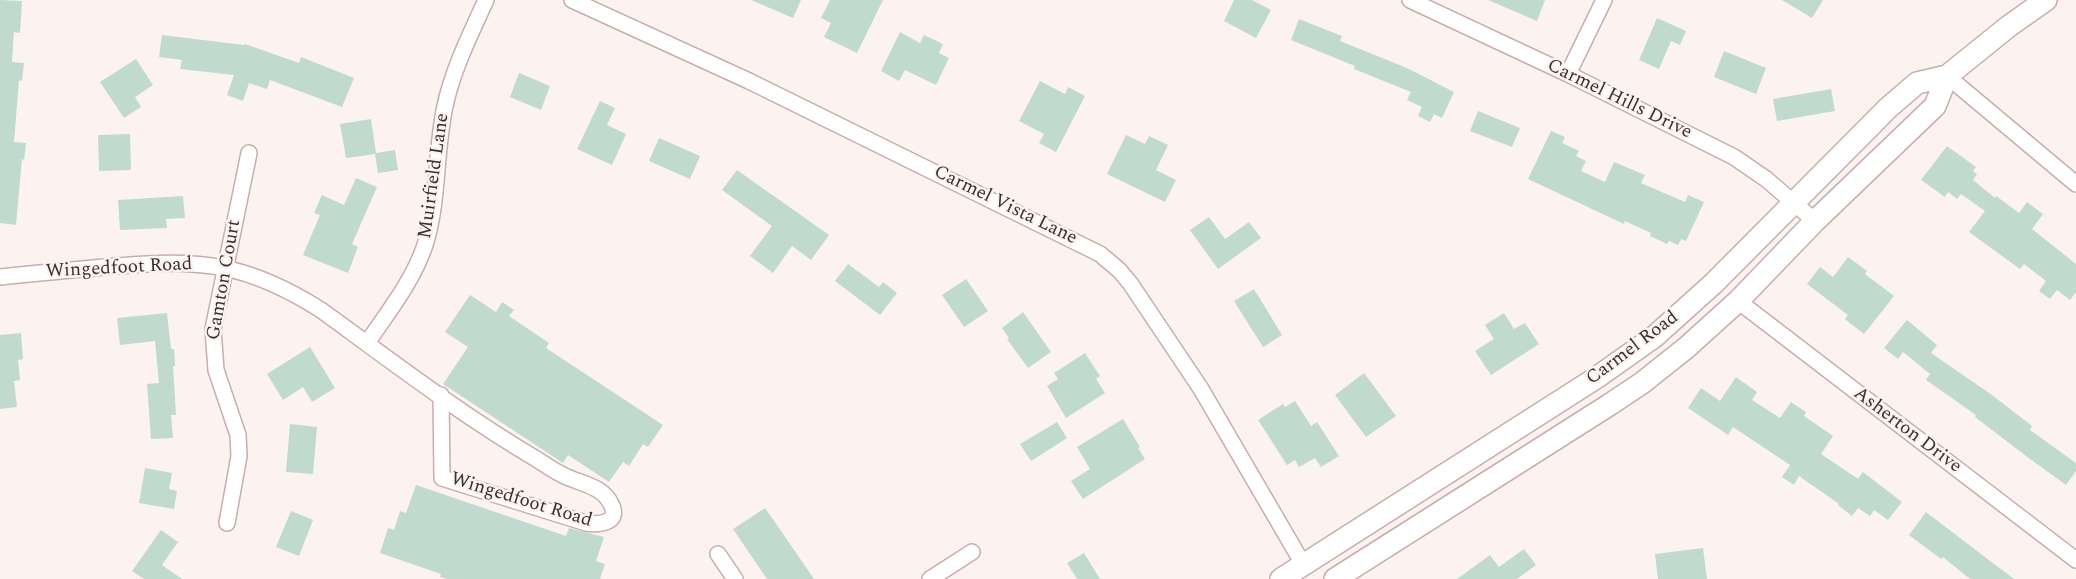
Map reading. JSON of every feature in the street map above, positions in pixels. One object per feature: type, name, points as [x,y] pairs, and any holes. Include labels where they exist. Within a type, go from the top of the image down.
[{"type":"main road","name":"Carmel Road","points":[[1281,579],[1625,358],[1694,302],[1888,108],[1917,83],[1947,76],[2009,26],[2046,0]]},
{"type":"main road","name":"Carmel Road","points":[[1335,579],[1642,383],[1686,348],[1738,301],[1816,221],[1935,106],[1947,76]]},
{"type":"street","name":"Muirfield Lane","points":[[367,343],[403,290],[424,246],[436,195],[439,144],[444,106],[460,54],[486,0]]},
{"type":"street","name":"Carmel Vista Lane","points":[[572,0],[749,81],[1100,254],[1119,270],[1130,283],[1196,381],[1304,564]]},
{"type":"street","name":"Carmel Hills Drive","points":[[1410,0],[1568,74],[1734,157],[1766,179],[1816,221]]},
{"type":"street","points":[[1568,74],[1604,0]]},
{"type":"street","points":[[1947,76],[2076,184]]},
{"type":"street","name":"Gamton Court","points":[[227,523],[239,456],[238,434],[216,370],[213,329],[249,153]]},
{"type":"street","name":"Wingedfoot Road","points":[[0,277],[162,263],[195,263],[225,268],[258,278],[291,292],[321,310],[518,449],[567,477],[590,486],[608,497],[613,508],[612,516],[607,523],[599,525],[586,523],[442,478],[441,396]]},
{"type":"street","name":"Asherton Drive","points":[[1738,301],[2076,560]]},
{"type":"street","points":[[930,579],[972,552]]},
{"type":"street","points":[[718,554],[735,579]]},
{"type":"building","points":[[0,0],[22,1],[20,33],[14,32],[12,62],[24,63],[22,81],[19,80],[14,142],[26,143],[24,160],[22,159],[16,225],[0,223]]},
{"type":"building","points":[[751,0],[801,0],[793,18]]},
{"type":"building","points":[[830,0],[883,0],[857,53],[824,37],[831,23],[821,18]]},
{"type":"building","points":[[1234,0],[1252,0],[1271,10],[1256,38],[1224,21]]},
{"type":"building","points":[[1488,0],[1545,0],[1537,21]]},
{"type":"building","points":[[1782,0],[1823,0],[1812,18]]},
{"type":"building","points":[[1657,18],[1686,31],[1680,45],[1671,41],[1659,69],[1639,60]]},
{"type":"building","points":[[1299,19],[1342,36],[1340,41],[1407,68],[1454,92],[1442,118],[1434,114],[1430,122],[1418,116],[1422,107],[1407,100],[1411,92],[1354,69],[1355,66],[1291,40]]},
{"type":"building","points":[[900,32],[920,43],[924,35],[943,44],[939,53],[949,58],[936,85],[905,70],[899,81],[881,71]]},
{"type":"building","points":[[162,35],[245,44],[299,63],[301,57],[354,78],[342,107],[270,80],[267,89],[249,83],[243,101],[227,95],[234,75],[180,69],[182,60],[159,57]]},
{"type":"building","points":[[1724,51],[1766,68],[1756,94],[1714,77]]},
{"type":"building","points":[[136,59],[153,85],[135,97],[141,107],[124,118],[100,82]]},
{"type":"building","points":[[519,73],[550,86],[541,110],[510,97]]},
{"type":"building","points":[[1040,81],[1065,94],[1068,87],[1085,96],[1056,152],[1039,143],[1044,134],[1019,121]]},
{"type":"building","points":[[1831,89],[1835,111],[1777,121],[1773,99]]},
{"type":"building","points":[[600,101],[615,108],[607,125],[626,134],[612,165],[577,149]]},
{"type":"building","points":[[1478,111],[1520,128],[1512,147],[1470,131]]},
{"type":"building","points":[[371,119],[376,153],[395,150],[398,170],[378,173],[375,154],[346,158],[340,124]]},
{"type":"building","points":[[1551,131],[1565,137],[1562,143],[1579,151],[1576,156],[1586,161],[1581,171],[1605,182],[1614,162],[1645,175],[1641,183],[1685,202],[1688,195],[1704,202],[1686,241],[1681,239],[1678,245],[1669,241],[1667,244],[1650,236],[1651,233],[1625,221],[1624,224],[1528,179]]},
{"type":"building","points":[[130,134],[131,170],[99,171],[98,135]]},
{"type":"building","points":[[1126,135],[1145,144],[1149,136],[1168,145],[1156,170],[1176,180],[1165,202],[1107,174]]},
{"type":"building","points":[[659,138],[700,156],[690,179],[649,161]]},
{"type":"building","points":[[1947,146],[1976,167],[1973,171],[1977,174],[1973,180],[1995,198],[1996,196],[2019,213],[2027,202],[2043,214],[2032,229],[2076,264],[2076,292],[2070,300],[2057,290],[2050,299],[2039,291],[2046,281],[2024,264],[2020,269],[1969,232],[1985,211],[1961,194],[1957,199],[1948,192],[1945,197],[1921,180]]},
{"type":"building","points":[[737,170],[829,235],[811,260],[792,246],[773,273],[750,256],[772,226],[722,190]]},
{"type":"building","points":[[356,178],[377,187],[352,244],[358,247],[348,273],[303,255],[320,215],[314,213],[322,195],[344,205]]},
{"type":"building","points":[[183,196],[185,218],[166,219],[167,228],[120,230],[118,200]]},
{"type":"building","points":[[1209,217],[1225,239],[1249,222],[1261,238],[1218,269],[1190,230]]},
{"type":"building","points":[[1848,257],[1867,271],[1865,274],[1894,296],[1864,334],[1845,319],[1848,315],[1807,284],[1820,267],[1833,277]]},
{"type":"building","points":[[848,264],[879,287],[883,282],[897,293],[880,315],[835,281]]},
{"type":"building","points":[[966,279],[988,311],[964,327],[942,295]]},
{"type":"building","points":[[1254,289],[1282,335],[1263,347],[1234,301]]},
{"type":"building","points":[[470,295],[496,312],[502,302],[514,310],[509,316],[549,343],[546,348],[663,425],[648,447],[643,444],[629,466],[623,462],[609,482],[568,455],[563,463],[443,384],[468,347],[445,332]]},
{"type":"building","points":[[1023,312],[1051,352],[1028,368],[1007,339],[1009,338],[1002,328]]},
{"type":"building","points":[[167,313],[171,349],[174,349],[175,366],[173,366],[176,415],[171,415],[173,438],[151,439],[147,384],[159,383],[155,341],[120,345],[117,318]]},
{"type":"building","points":[[1504,313],[1514,329],[1525,323],[1539,344],[1491,375],[1475,351],[1494,339],[1485,325]]},
{"type":"building","points":[[1907,320],[1937,345],[1931,353],[1992,395],[2032,426],[2030,430],[2076,463],[2076,471],[2066,485],[1975,417],[1976,415],[1926,380],[1930,374],[1903,352],[1898,359],[1884,348]]},
{"type":"building","points":[[21,333],[23,359],[18,360],[20,380],[14,381],[17,407],[0,409],[0,335]]},
{"type":"building","points":[[310,347],[335,388],[312,402],[303,387],[283,400],[267,374]]},
{"type":"building","points":[[1085,353],[1100,376],[1096,379],[1105,393],[1066,418],[1047,386],[1058,379],[1054,373]]},
{"type":"building","points":[[1364,373],[1396,416],[1366,437],[1335,395]]},
{"type":"building","points":[[1736,377],[1757,392],[1752,400],[1780,418],[1791,402],[1806,412],[1804,416],[1833,436],[1821,454],[1858,479],[1863,472],[1902,502],[1888,520],[1874,510],[1870,516],[1858,508],[1852,516],[1839,504],[1799,476],[1794,485],[1782,477],[1790,465],[1733,427],[1728,435],[1688,408],[1701,388],[1720,401]]},
{"type":"building","points":[[1295,401],[1311,426],[1317,422],[1339,456],[1321,467],[1315,458],[1299,467],[1295,460],[1287,465],[1258,420],[1283,404],[1285,407]]},
{"type":"building","points":[[1123,419],[1145,459],[1083,499],[1071,481],[1090,469],[1077,447]]},
{"type":"building","points":[[1057,422],[1067,438],[1031,461],[1020,444]]},
{"type":"building","points":[[290,424],[317,427],[313,474],[286,472]]},
{"type":"building","points":[[145,468],[172,473],[169,489],[177,491],[174,509],[139,503]]},
{"type":"building","points":[[416,485],[566,536],[569,528],[604,537],[596,561],[605,564],[600,579],[447,579],[440,577],[441,574],[380,553],[388,528],[394,530],[400,511],[406,513]]},
{"type":"building","points":[[765,508],[814,579],[767,579],[733,529]]},
{"type":"building","points":[[291,511],[313,520],[299,556],[276,547]]},
{"type":"building","points":[[1926,512],[2014,579],[1970,579],[1943,557],[1941,559],[1909,535]]},
{"type":"building","points":[[161,530],[178,542],[162,565],[182,579],[144,579],[132,571]]},
{"type":"building","points":[[1703,548],[1707,579],[1658,579],[1655,554]]},
{"type":"building","points":[[1524,549],[1536,565],[1517,579],[1457,579],[1490,555],[1499,567]]},
{"type":"building","points":[[1084,553],[1100,579],[1077,579],[1067,563]]}]
